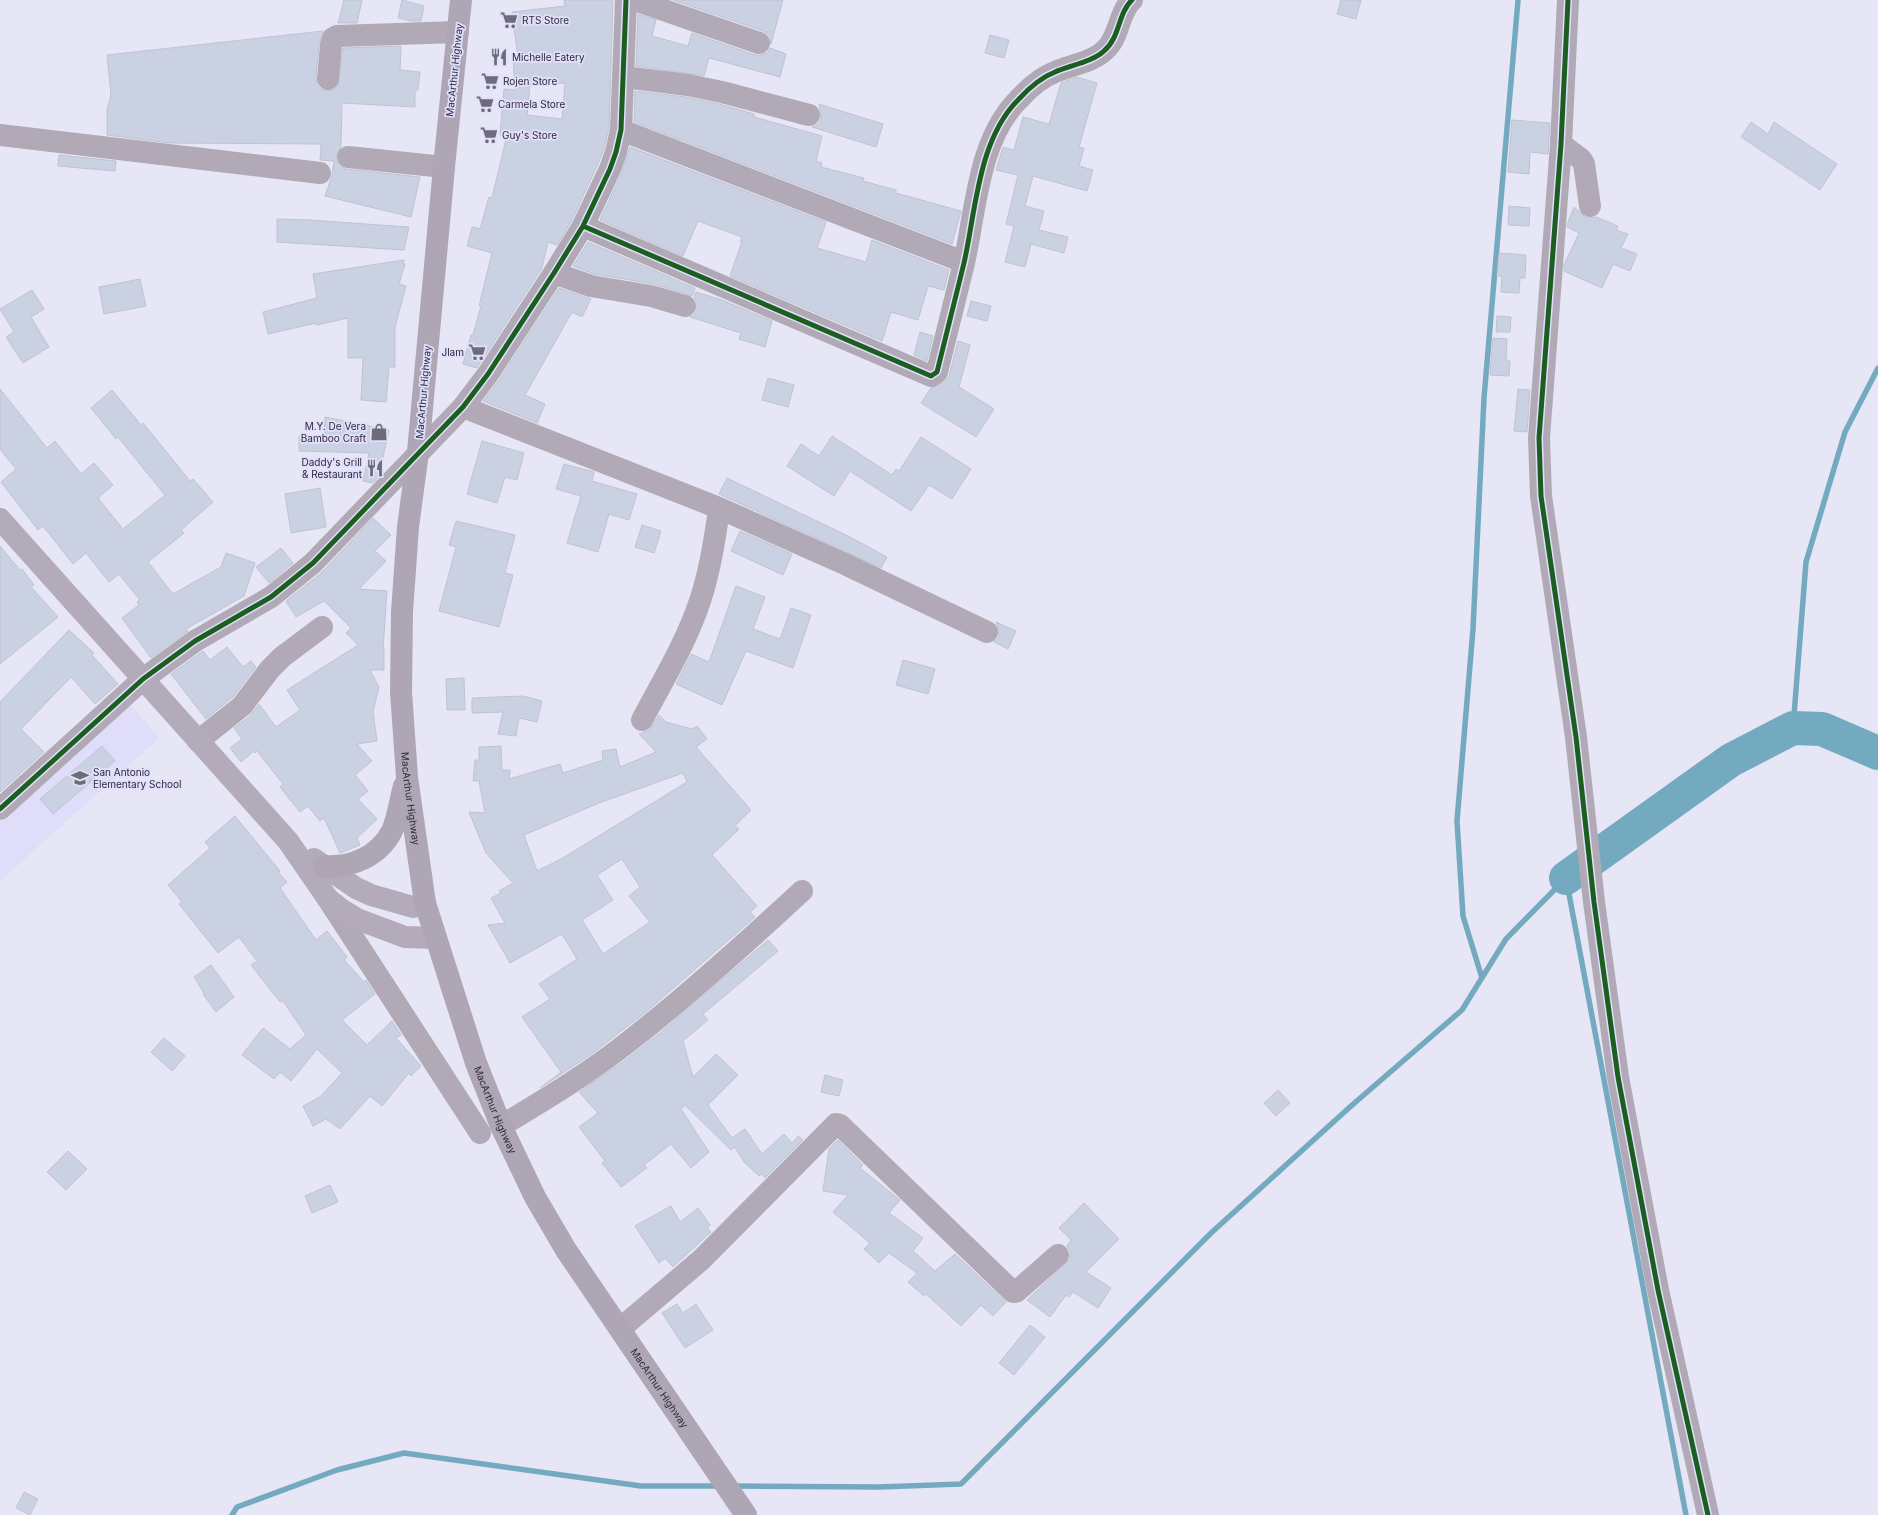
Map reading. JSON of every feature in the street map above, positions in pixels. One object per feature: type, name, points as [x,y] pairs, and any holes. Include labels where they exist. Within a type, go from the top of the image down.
[{"type":"highway","name":"MacArthur Highway","points":[[461,0],[418,452],[408,527],[402,612],[402,692],[407,777],[425,903],[476,1062],[501,1126],[535,1197],[562,1243],[621,1328],[746,1515]]},
{"type":"highway","points":[[324,866],[362,860],[381,847],[392,831],[407,777]]},
{"type":"main road","points":[[0,519],[288,841],[328,900],[357,919],[405,937],[435,938]]},
{"type":"main road","points":[[288,841],[356,888],[371,895],[413,907],[425,903]]},
{"type":"street","points":[[0,809],[143,679],[195,641],[271,597],[313,563],[374,501],[418,452],[463,407],[488,374],[554,273],[582,226],[610,169],[621,130],[626,0]]},
{"type":"street","points":[[635,0],[759,43]]},
{"type":"street","points":[[582,226],[931,376],[937,372],[964,262],[974,204],[986,159],[990,147],[1004,119],[1018,100],[1033,86],[1053,73],[1095,57],[1105,51],[1113,42],[1124,12],[1132,0]]},
{"type":"street","points":[[1568,0],[1561,144],[1539,430],[1540,496],[1576,737],[1594,902],[1624,1106],[1658,1290],[1708,1515]]},
{"type":"street","points":[[328,79],[331,45],[333,38],[337,36],[458,32]]},
{"type":"street","points":[[624,77],[716,90],[809,115]]},
{"type":"street","points":[[621,130],[964,262]]},
{"type":"street","points":[[0,135],[320,173]]},
{"type":"street","points":[[1561,144],[1581,159],[1584,164],[1590,206]]},
{"type":"street","points":[[348,156],[444,167]]},
{"type":"street","points":[[554,273],[592,286],[651,296],[685,306]]},
{"type":"street","points":[[463,407],[719,508],[847,565],[987,632]]},
{"type":"street","points":[[642,720],[675,657],[700,602],[713,553],[719,508]]},
{"type":"street","points":[[198,741],[242,706],[270,669],[282,657],[322,627]]},
{"type":"street","points":[[501,1126],[575,1080],[632,1040],[802,892]]},
{"type":"street","points":[[328,900],[480,1133]]},
{"type":"street","points":[[621,1328],[701,1260],[836,1124],[840,1125],[1012,1292],[1016,1292],[1058,1255]]},
{"type":"shaded area","name":"San Antonio Elementary School","points":[[130,704],[159,738],[0,881],[0,819]]},
{"type":"building","points":[[344,0],[362,0],[357,23],[338,23]]},
{"type":"building","points":[[402,0],[424,6],[421,21],[411,21],[398,18]]},
{"type":"building","points":[[564,0],[613,0],[609,128],[604,149],[572,220],[557,245],[548,242],[542,268],[477,368],[463,364],[481,306],[479,306],[492,253],[467,246],[472,227],[480,229],[489,197],[492,198],[507,135],[500,135],[504,89],[515,90],[513,57],[518,57],[512,12],[565,6]],"holes":[[[565,83],[562,119],[527,115],[530,85]]]},
{"type":"building","points":[[673,0],[783,0],[771,44],[769,35],[763,31]]},
{"type":"building","points":[[1341,0],[1361,0],[1356,19],[1337,14]]},
{"type":"building","points":[[638,14],[656,20],[652,36],[688,46],[692,33],[755,55],[767,53],[770,48],[786,54],[780,77],[709,58],[704,76],[636,66]]},
{"type":"building","points":[[323,31],[319,44],[316,78],[317,85],[321,89],[327,91],[333,90],[338,86],[343,48],[401,46],[400,70],[420,72],[418,90],[415,90],[415,107],[342,103],[341,147],[336,156],[337,162],[341,167],[346,169],[420,177],[411,217],[325,196],[332,175],[334,161],[320,160],[321,144],[170,143],[107,135],[107,110],[111,95],[107,55]]},
{"type":"building","points":[[990,35],[1009,40],[1004,58],[985,53]]},
{"type":"building","points":[[1077,77],[1097,83],[1079,147],[1084,148],[1079,166],[1093,170],[1087,191],[1033,176],[1025,206],[1044,211],[1039,230],[1068,237],[1064,253],[1031,244],[1025,267],[1005,262],[1014,226],[1006,224],[1018,175],[996,170],[1003,147],[1014,150],[1023,117],[1049,124],[1061,83]]},
{"type":"building","points":[[635,91],[686,97],[719,104],[754,114],[754,117],[822,136],[816,161],[822,163],[821,167],[864,178],[863,181],[896,190],[896,193],[961,211],[952,244],[634,122]]},
{"type":"building","points":[[819,104],[883,124],[876,147],[812,127],[818,124],[821,119]]},
{"type":"building","points":[[1512,120],[1550,123],[1548,154],[1530,152],[1529,174],[1508,172]]},
{"type":"building","points":[[1751,122],[1768,134],[1774,122],[1837,164],[1820,190],[1741,137]]},
{"type":"building","points":[[630,147],[826,222],[817,248],[866,262],[872,240],[949,270],[944,290],[928,286],[918,320],[891,312],[882,341],[730,276],[742,237],[698,221],[683,256],[600,220],[621,174]]},
{"type":"building","points":[[59,155],[116,161],[115,171],[58,166]]},
{"type":"building","points":[[1509,206],[1530,208],[1529,226],[1508,225]]},
{"type":"building","points":[[1574,207],[1585,217],[1596,217],[1618,226],[1616,230],[1628,234],[1621,248],[1637,254],[1630,271],[1613,264],[1602,288],[1564,271],[1564,265],[1579,233],[1567,227]]},
{"type":"building","points":[[277,219],[409,227],[404,250],[277,242]]},
{"type":"building","points":[[588,242],[695,288],[692,296],[654,284],[594,274],[573,266]]},
{"type":"building","points":[[1499,253],[1526,255],[1525,278],[1520,278],[1519,293],[1501,292],[1502,276],[1497,276]]},
{"type":"building","points":[[404,260],[403,264],[405,264],[399,284],[406,286],[395,327],[395,367],[389,367],[386,402],[361,400],[363,358],[348,358],[348,318],[317,325],[316,323],[268,334],[263,312],[317,298],[313,274]]},
{"type":"building","points":[[140,279],[146,306],[104,314],[99,287]]},
{"type":"building","points":[[559,288],[591,299],[582,317],[572,312],[525,395],[545,404],[537,423],[483,401],[498,381]]},
{"type":"building","points":[[32,290],[44,309],[31,317],[49,347],[23,363],[6,337],[14,332],[0,309]]},
{"type":"building","points":[[696,292],[722,300],[772,321],[765,347],[739,339],[741,333],[690,317],[694,315],[697,309],[697,303],[694,297]]},
{"type":"building","points":[[971,301],[991,306],[987,321],[967,316]]},
{"type":"building","points":[[1497,316],[1511,317],[1510,332],[1496,332]]},
{"type":"building","points":[[920,332],[933,336],[927,361],[914,355]]},
{"type":"building","points":[[1493,338],[1507,339],[1506,361],[1510,361],[1509,376],[1490,375]]},
{"type":"building","points":[[958,341],[970,345],[959,387],[994,409],[976,437],[921,403],[931,388],[944,382],[949,376]]},
{"type":"building","points":[[768,378],[794,385],[788,407],[762,400]]},
{"type":"building","points":[[0,389],[47,448],[55,441],[81,474],[94,463],[113,485],[98,498],[123,529],[165,495],[118,437],[116,439],[91,408],[112,390],[141,425],[143,423],[190,481],[193,479],[213,502],[181,530],[184,533],[148,562],[173,594],[221,567],[226,553],[255,563],[244,596],[186,629],[188,631],[151,658],[122,618],[139,605],[137,602],[140,600],[119,574],[109,582],[86,553],[73,564],[43,526],[38,530],[1,482],[16,469],[0,449]]},
{"type":"building","points":[[1518,389],[1530,390],[1527,432],[1514,431]]},
{"type":"building","points":[[325,417],[389,430],[379,476],[373,483],[363,481],[369,453],[299,451],[299,436],[324,436]]},
{"type":"building","points":[[832,436],[892,475],[896,469],[899,471],[921,437],[971,469],[952,499],[929,485],[911,511],[850,471],[834,496],[787,466],[801,444],[819,456]]},
{"type":"building","points":[[482,441],[524,453],[517,480],[505,477],[497,503],[467,494]]},
{"type":"building","points":[[564,464],[594,472],[592,481],[637,494],[629,520],[609,514],[598,552],[567,543],[581,496],[556,489]]},
{"type":"building","points":[[727,478],[848,536],[887,557],[881,568],[719,494]]},
{"type":"building","points":[[320,488],[326,527],[291,533],[285,494]]},
{"type":"building","points":[[373,518],[391,535],[375,551],[386,561],[359,589],[387,591],[383,649],[384,670],[370,670],[379,687],[373,712],[377,741],[357,744],[372,761],[355,775],[368,791],[358,799],[377,819],[357,838],[360,845],[340,853],[324,818],[320,821],[308,806],[300,812],[280,787],[283,784],[257,751],[255,753],[254,751],[241,762],[230,748],[242,739],[234,728],[250,716],[259,704],[276,727],[300,710],[287,690],[358,645],[346,633],[351,628],[324,601],[296,617],[286,601],[322,572]]},
{"type":"building","points":[[456,521],[515,535],[505,573],[513,575],[499,627],[439,611],[456,547],[449,545]]},
{"type":"building","points":[[642,525],[661,531],[654,553],[635,547]]},
{"type":"building","points":[[740,531],[792,554],[783,575],[731,551]]},
{"type":"building","points":[[0,546],[20,570],[22,569],[34,585],[31,587],[58,617],[0,664]]},
{"type":"building","points":[[281,548],[293,563],[269,583],[256,567]]},
{"type":"building","points":[[736,586],[765,597],[753,629],[780,639],[791,608],[811,615],[793,668],[746,651],[722,705],[676,684],[691,654],[709,662]]},
{"type":"building","points":[[996,622],[1016,631],[1008,649],[994,642],[998,638],[999,631]]},
{"type":"building","points":[[69,630],[94,653],[92,655],[118,684],[95,704],[71,677],[21,729],[44,752],[0,792],[0,702]]},
{"type":"building","points":[[227,647],[243,667],[251,661],[256,667],[233,697],[206,719],[171,674],[203,651],[210,660]]},
{"type":"building","points":[[903,660],[935,669],[928,694],[896,685]]},
{"type":"building","points":[[464,678],[465,710],[447,710],[446,679]]},
{"type":"building","points":[[523,696],[542,701],[537,722],[519,718],[516,736],[498,734],[503,712],[472,713],[472,698]]},
{"type":"building","points":[[659,715],[666,722],[692,729],[697,726],[707,739],[696,747],[751,810],[735,826],[739,829],[712,855],[757,906],[750,912],[755,917],[646,1012],[593,1053],[540,1088],[561,1072],[522,1017],[550,999],[539,984],[577,959],[562,934],[510,963],[488,925],[505,923],[491,898],[501,893],[499,891],[513,883],[486,853],[469,812],[485,813],[479,781],[473,781],[475,760],[479,760],[479,747],[501,746],[502,770],[510,770],[509,779],[560,764],[563,773],[603,760],[602,751],[616,749],[620,767],[656,752],[639,734],[649,730]],"holes":[[[683,773],[687,782],[561,859],[537,871],[524,835],[599,803]],[[622,859],[640,887],[629,896],[650,922],[603,954],[582,920],[613,900],[597,875]]]},
{"type":"building","points":[[102,746],[115,761],[53,814],[40,799]]},
{"type":"building","points":[[235,816],[280,871],[278,872],[287,882],[280,888],[316,940],[327,931],[347,957],[344,960],[364,982],[366,980],[375,994],[342,1020],[367,1045],[392,1021],[401,1035],[396,1038],[421,1066],[411,1076],[409,1073],[382,1106],[370,1096],[340,1129],[326,1119],[313,1126],[303,1106],[320,1097],[342,1073],[317,1049],[291,1081],[280,1072],[274,1079],[242,1055],[263,1028],[290,1049],[306,1035],[283,1001],[280,1002],[251,965],[257,961],[239,937],[218,953],[179,904],[182,902],[168,885],[210,848],[205,842]]},
{"type":"building","points":[[768,940],[778,951],[703,1014],[708,1020],[683,1041],[693,1077],[716,1054],[738,1075],[708,1105],[732,1138],[745,1129],[762,1154],[784,1134],[792,1143],[798,1136],[803,1140],[765,1178],[761,1174],[759,1176],[744,1162],[735,1147],[731,1150],[685,1105],[681,1109],[709,1152],[691,1168],[671,1144],[644,1165],[647,1168],[621,1187],[602,1163],[605,1161],[579,1127],[598,1113],[579,1092],[624,1061],[662,1031]]},
{"type":"building","points":[[211,965],[234,997],[216,1012],[203,994],[204,993],[194,977]]},
{"type":"building","points":[[164,1038],[185,1056],[172,1071],[151,1052]]},
{"type":"building","points":[[825,1075],[843,1080],[839,1096],[821,1092]]},
{"type":"building","points":[[1278,1090],[1290,1103],[1276,1116],[1264,1103]]},
{"type":"building","points":[[838,1140],[863,1165],[860,1168],[900,1200],[889,1213],[923,1238],[913,1251],[935,1271],[955,1254],[1006,1302],[993,1316],[981,1305],[961,1326],[926,1294],[924,1296],[908,1282],[917,1273],[889,1253],[879,1263],[864,1249],[870,1243],[833,1212],[848,1195],[823,1191],[829,1149]]},
{"type":"building","points":[[68,1151],[87,1169],[66,1190],[47,1172]]},
{"type":"building","points":[[330,1185],[338,1202],[312,1213],[305,1196]]},
{"type":"building","points":[[1084,1203],[1119,1239],[1086,1272],[1111,1288],[1098,1308],[1073,1292],[1069,1297],[1066,1295],[1050,1317],[1027,1300],[1070,1259],[1070,1252],[1067,1246],[1071,1240],[1059,1228]]},
{"type":"building","points":[[671,1206],[680,1222],[698,1208],[710,1225],[707,1228],[711,1232],[673,1267],[665,1258],[659,1263],[635,1226]]},
{"type":"building","points":[[677,1304],[683,1313],[696,1304],[713,1330],[685,1348],[662,1313]]},
{"type":"building","points":[[1030,1325],[1045,1337],[1014,1375],[999,1363]]},
{"type":"building","points":[[24,1492],[38,1499],[30,1515],[16,1508]]},
{"type":"waterway","points":[[1482,978],[1463,916],[1457,821],[1473,629],[1484,398],[1518,0]]},
{"type":"waterway","points":[[1793,728],[1806,562],[1845,432],[1878,368]]},
{"type":"waterway","points":[[1566,878],[1731,760],[1793,728],[1822,729],[1878,753]]},
{"type":"waterway","points":[[1566,878],[1686,1515]]},
{"type":"waterway","points":[[733,1486],[879,1487],[961,1484],[1211,1233],[1351,1106],[1462,1010],[1506,939],[1566,878]]},
{"type":"waterway","points":[[232,1515],[237,1507],[337,1470],[404,1453],[641,1486],[720,1486]]},
{"type":"cycle path","points":[[0,809],[143,679],[195,641],[271,597],[313,563],[463,407],[488,374],[554,273],[583,226],[610,169],[621,130],[626,0]]},
{"type":"cycle path","points":[[583,226],[931,376],[937,372],[964,263],[976,198],[987,154],[1005,115],[1023,95],[1045,77],[1094,58],[1105,50],[1114,39],[1124,11],[1132,0]]},
{"type":"cycle path","points":[[1568,0],[1561,144],[1539,438],[1541,496],[1576,737],[1594,902],[1618,1077],[1658,1290],[1708,1515]]},
{"type":"place","name":"RTS Store","points":[[509,20]]},
{"type":"place","name":"Michelle Eatery","points":[[499,57]]},
{"type":"place","name":"Rojen Store","points":[[490,81]]},
{"type":"place","name":"Carmela Store","points":[[485,104]]},
{"type":"place","name":"Guy's Store","points":[[489,135]]},
{"type":"place","name":"Jlam","points":[[477,352]]},
{"type":"place","name":"M.Y. De Vera Bamboo Craft","points":[[379,432]]},
{"type":"place","name":"Daddy's Grill & Restaurant","points":[[375,468]]},
{"type":"place","name":"San Antonio Elementary School","points":[[80,778]]}]
